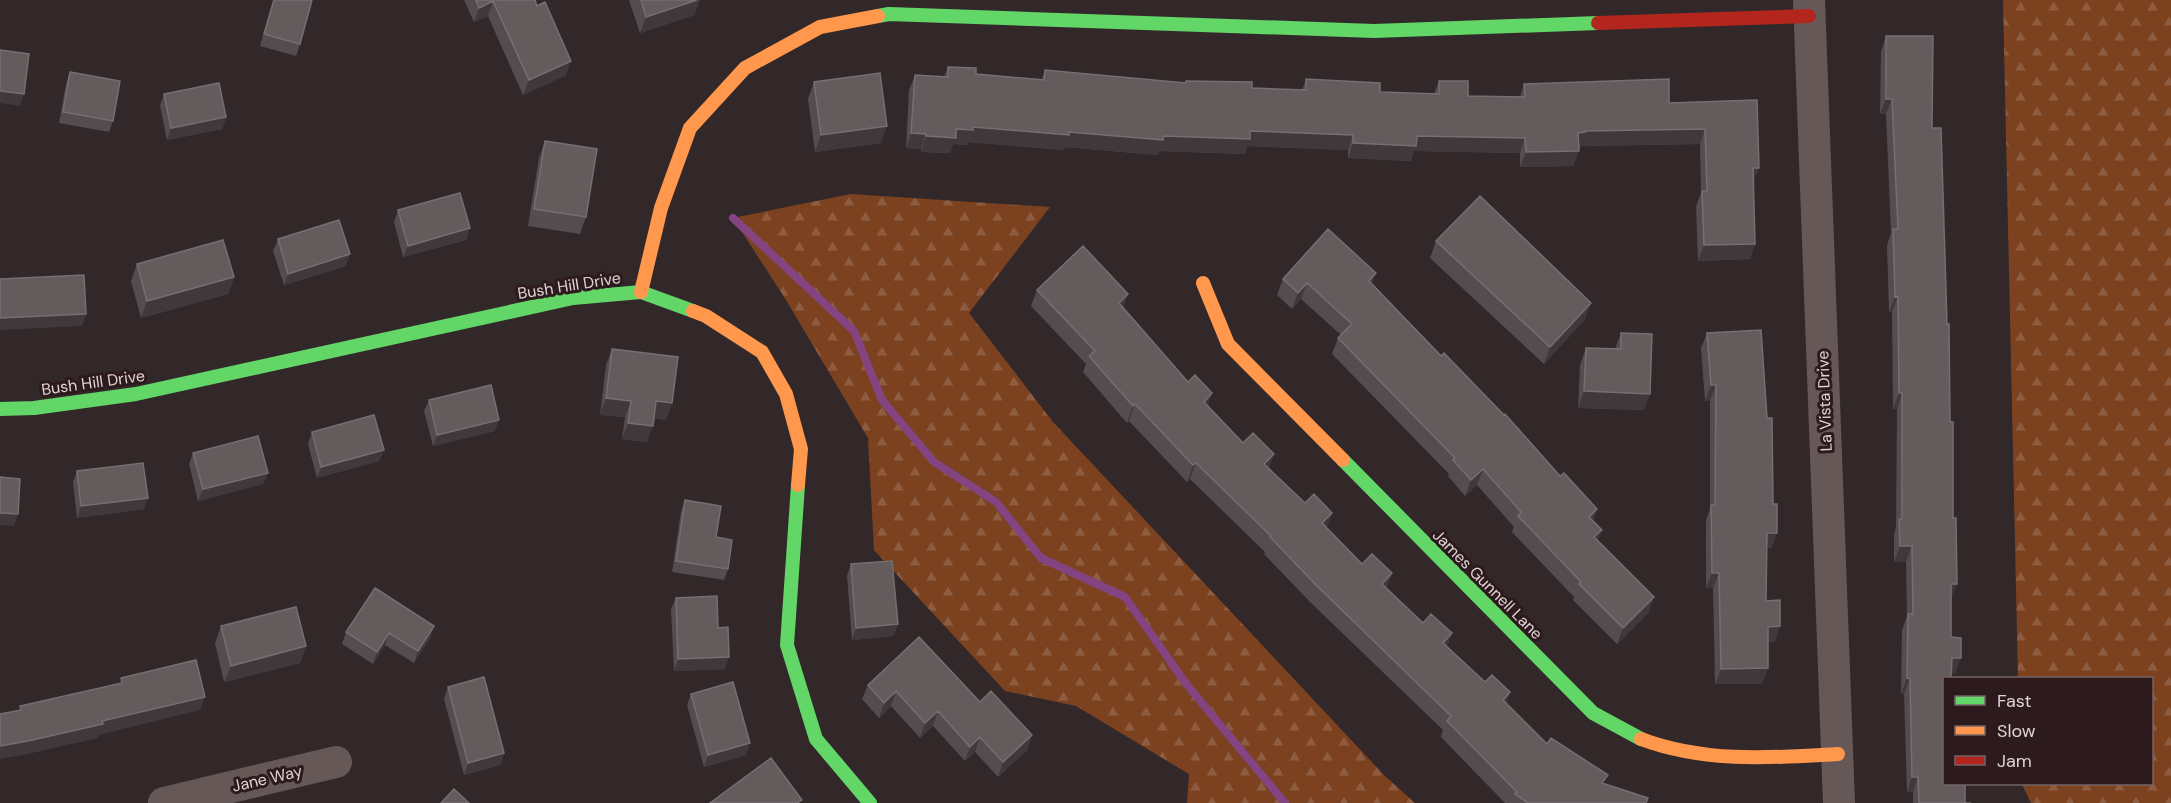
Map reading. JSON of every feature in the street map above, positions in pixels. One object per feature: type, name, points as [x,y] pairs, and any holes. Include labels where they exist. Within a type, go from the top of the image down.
[{"type":"street","points":[[641,292],[661,208],[690,128],[745,68],[820,27],[889,14],[1374,31],[1809,8]]},
{"type":"street","name":"La Vista Drive","points":[[1809,8],[1839,803]]},
{"type":"street","name":"James Gunnell Lane","points":[[1203,283],[1228,344],[1593,713],[1643,740],[1693,754],[1738,759],[1838,754]]},
{"type":"street","name":"Bush Hill Drive","points":[[0,409],[34,408],[136,394],[573,298],[641,292],[706,316],[762,352],[786,394],[801,448],[787,645],[816,739],[870,803]]},
{"type":"street","name":"Jane Way","points":[[164,803],[336,762]]},
{"type":"green space","points":[[2003,0],[2171,0],[2171,803],[2031,803],[2022,785],[2153,785],[2153,677],[2018,677]]},
{"type":"green space","points":[[851,194],[1050,207],[969,313],[1053,422],[1384,775],[1415,803],[1187,803],[1189,774],[1076,706],[1005,691],[874,550],[868,438],[786,300],[733,218]]},
{"type":"building","points":[[274,0],[312,0],[300,44],[264,34]]},
{"type":"building","points":[[476,0],[535,0],[537,6],[545,2],[571,61],[529,80],[493,1],[479,8]]},
{"type":"building","points":[[641,0],[697,0],[646,17]]},
{"type":"building","points":[[1886,36],[1933,36],[1932,128],[1941,128],[1947,324],[1949,324],[1950,422],[1953,422],[1953,518],[1956,518],[1957,584],[1951,584],[1951,637],[1961,638],[1961,658],[1952,658],[1951,677],[1943,677],[1943,785],[1965,785],[1965,803],[1919,803],[1918,777],[1912,777],[1910,679],[1907,678],[1908,614],[1913,614],[1912,546],[1900,546],[1902,393],[1899,393],[1898,296],[1895,297],[1893,229],[1898,229],[1892,99],[1886,99]]},
{"type":"building","points":[[0,50],[29,54],[24,94],[0,91]]},
{"type":"building","points":[[948,67],[976,68],[976,74],[1044,80],[1045,70],[1186,83],[1186,81],[1252,82],[1252,88],[1306,90],[1306,79],[1380,83],[1380,92],[1439,94],[1439,81],[1468,81],[1468,96],[1525,97],[1524,84],[1669,79],[1669,103],[1757,100],[1759,168],[1753,168],[1755,244],[1704,245],[1702,191],[1707,191],[1705,129],[1585,131],[1578,133],[1579,151],[1526,152],[1525,138],[1417,136],[1416,146],[1353,143],[1353,135],[1250,131],[1250,139],[1164,136],[1163,140],[973,127],[973,130],[956,129],[956,138],[911,133],[915,75],[948,77]]},
{"type":"building","points":[[70,72],[120,81],[113,121],[63,112]]},
{"type":"building","points":[[880,73],[887,126],[821,135],[814,82]]},
{"type":"building","points":[[219,83],[226,117],[171,128],[164,94]]},
{"type":"building","points":[[545,141],[597,149],[586,217],[534,209]]},
{"type":"building","points":[[460,193],[470,228],[408,246],[398,210]]},
{"type":"building","points":[[1480,196],[1591,303],[1550,347],[1436,241]]},
{"type":"building","points":[[339,220],[350,254],[288,274],[278,239]]},
{"type":"building","points":[[1328,229],[1376,273],[1369,281],[1441,356],[1444,353],[1505,414],[1560,476],[1564,473],[1597,509],[1589,517],[1602,530],[1594,537],[1654,597],[1623,628],[1579,584],[1581,582],[1518,516],[1521,512],[1483,469],[1471,480],[1453,460],[1455,458],[1338,338],[1352,324],[1307,283],[1298,293],[1283,279]]},
{"type":"building","points":[[223,240],[234,277],[147,301],[137,264]]},
{"type":"building","points":[[1083,246],[1128,294],[1119,303],[1188,382],[1195,375],[1212,393],[1204,402],[1243,443],[1253,433],[1274,454],[1264,464],[1305,503],[1314,494],[1332,513],[1322,523],[1362,564],[1372,554],[1392,573],[1382,584],[1423,623],[1431,614],[1452,633],[1443,643],[1485,682],[1492,675],[1510,692],[1503,700],[1547,744],[1551,738],[1608,775],[1602,783],[1648,798],[1646,803],[1528,803],[1515,794],[1517,792],[1447,721],[1451,716],[1316,585],[1271,536],[1196,463],[1193,465],[1135,404],[1133,406],[1089,356],[1095,351],[1037,290]]},
{"type":"building","points":[[84,275],[86,314],[0,318],[0,279]]},
{"type":"building","points":[[1761,330],[1767,418],[1772,418],[1773,504],[1777,504],[1777,533],[1767,533],[1766,601],[1780,600],[1780,626],[1768,627],[1768,668],[1721,669],[1719,573],[1712,573],[1711,505],[1715,505],[1716,385],[1711,385],[1707,333]]},
{"type":"building","points":[[1621,333],[1652,334],[1650,394],[1584,391],[1586,348],[1621,349]]},
{"type":"building","points":[[612,349],[678,357],[672,403],[656,401],[653,426],[628,423],[631,401],[606,398]]},
{"type":"building","points":[[491,385],[499,420],[437,435],[429,400]]},
{"type":"building","points":[[374,415],[384,450],[321,467],[312,432]]},
{"type":"building","points":[[258,436],[268,473],[203,489],[193,453]]},
{"type":"building","points":[[143,463],[148,498],[81,506],[77,471]]},
{"type":"building","points":[[0,477],[20,479],[18,514],[0,513]]},
{"type":"building","points":[[685,500],[721,506],[716,537],[732,540],[728,569],[676,561]]},
{"type":"building","points":[[892,561],[898,624],[856,628],[851,564]]},
{"type":"building","points":[[375,588],[434,626],[418,651],[389,633],[377,652],[346,632]]},
{"type":"building","points":[[717,596],[718,628],[728,627],[729,657],[678,659],[676,598]]},
{"type":"building","points":[[296,607],[306,646],[231,666],[221,626]]},
{"type":"building","points":[[919,637],[980,702],[991,691],[1032,735],[1003,762],[980,737],[970,747],[938,711],[925,723],[896,691],[884,703],[868,685]]},
{"type":"building","points":[[196,660],[205,697],[102,721],[103,724],[0,746],[0,714],[21,710],[20,706],[122,683],[121,678]]},
{"type":"building","points":[[484,677],[504,753],[468,763],[448,687]]},
{"type":"building","points":[[733,682],[750,743],[708,755],[691,694]]},
{"type":"building","points":[[771,758],[802,800],[797,803],[710,803]]},
{"type":"building","points":[[454,789],[469,803],[441,803]]},
{"type":"waterway","points":[[733,218],[854,331],[882,400],[934,462],[996,502],[1041,558],[1125,597],[1187,685],[1285,803]]},
{"type":"traffic: fast","points":[[878,16],[889,14],[1374,31],[1598,23]]},
{"type":"traffic: fast","points":[[0,409],[34,408],[136,394],[573,298],[641,292],[693,311]]},
{"type":"traffic: fast","points":[[1343,460],[1593,713],[1641,739]]},
{"type":"traffic: fast","points":[[798,485],[787,645],[816,739],[870,803]]},
{"type":"traffic: slow","points":[[641,292],[661,208],[690,128],[745,68],[820,27],[878,16]]},
{"type":"traffic: slow","points":[[1203,283],[1228,344],[1343,460]]},
{"type":"traffic: slow","points":[[693,311],[706,316],[762,352],[786,394],[801,449],[798,485]]},
{"type":"traffic: slow","points":[[1641,739],[1689,752],[1738,757],[1838,754]]},
{"type":"traffic: jam","points":[[1598,23],[1809,16]]}]
